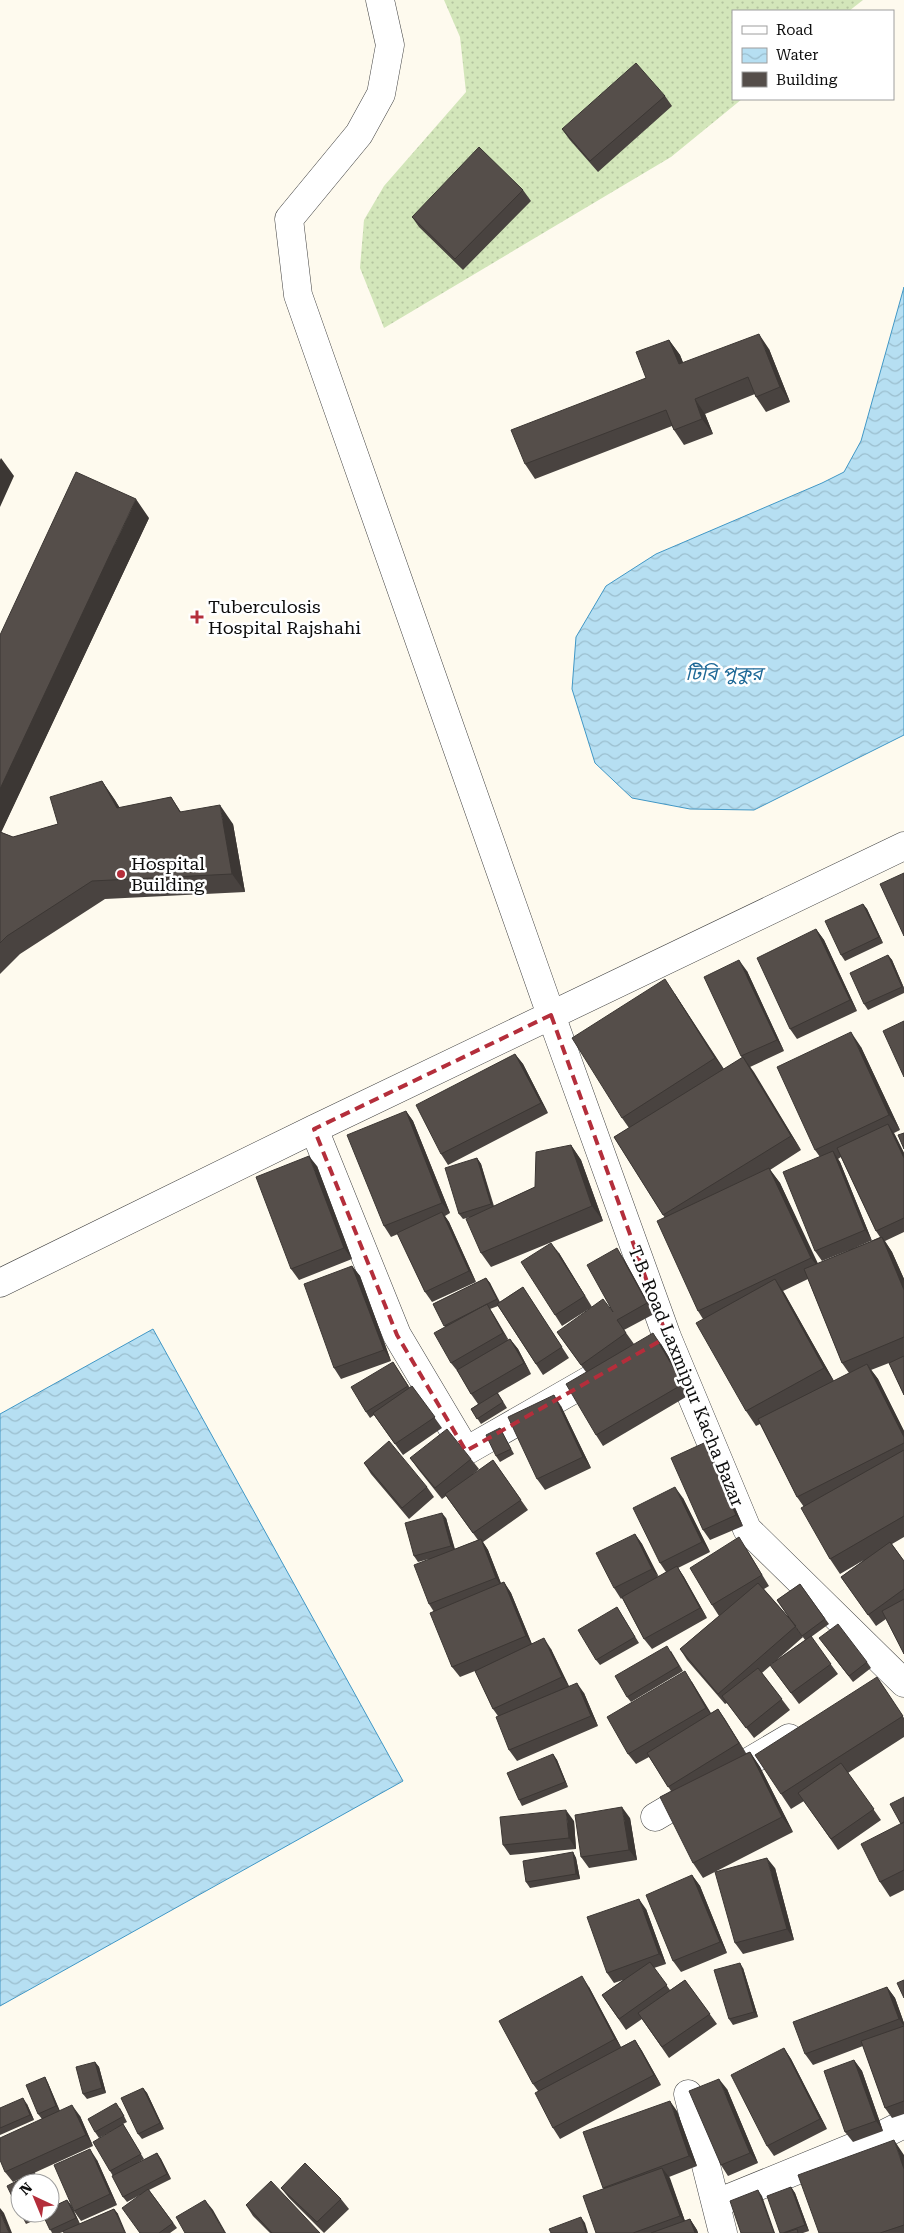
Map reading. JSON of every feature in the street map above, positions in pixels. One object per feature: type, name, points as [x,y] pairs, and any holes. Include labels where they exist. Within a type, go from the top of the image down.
[{"type":"street","name":"T.B. Road Laxmipur Kacha Bazar","points":[[380,0],[390,45],[382,94],[359,134],[289,219],[298,294],[551,1015],[667,1337],[748,1529],[903,1681]]},
{"type":"street","points":[[0,1284],[314,1129],[904,846]]},
{"type":"street","points":[[314,1129],[397,1335],[466,1451],[667,1337]]},
{"type":"street","points":[[876,1692],[903,1681]]},
{"type":"street","points":[[655,1817],[807,1728]]},
{"type":"street","points":[[688,2094],[722,2233]]},
{"type":"street","points":[[716,2203],[876,2138],[904,2124]]},
{"type":"highlighted area","points":[[551,1015],[667,1337],[466,1451],[397,1335],[314,1129]]},
{"type":"green space","points":[[444,0],[863,0],[850,10],[732,10],[732,100],[741,100],[671,157],[384,328],[360,268],[364,220],[384,186],[466,92],[460,37]]},
{"type":"water","name":"টিবি পুকুর","points":[[904,287],[904,735],[754,810],[690,809],[632,798],[595,763],[572,689],[576,637],[606,586],[656,554],[844,472],[861,441]]},
{"type":"water","points":[[153,1329],[403,1781],[0,2006],[0,1414]]},
{"type":"building","points":[[636,63],[665,96],[590,161],[562,129]]},
{"type":"building","points":[[479,147],[523,190],[455,259],[412,217]]},
{"type":"building","points":[[759,334],[780,387],[756,397],[748,377],[695,399],[702,419],[674,430],[666,410],[525,464],[511,430],[646,378],[636,352],[669,340],[679,364]]},
{"type":"building","points":[[76,472],[136,499],[0,789],[0,635]]},
{"type":"building","name":"Hospital Building","points":[[102,781],[117,808],[171,797],[180,812],[220,805],[232,874],[92,881],[7,936],[0,943],[0,832],[13,837],[58,824],[50,797]]},
{"type":"building","points":[[904,873],[904,936],[880,884]]},
{"type":"building","points":[[863,904],[879,937],[841,955],[825,921]]},
{"type":"building","points":[[816,929],[850,1000],[790,1029],[757,958]]},
{"type":"building","points":[[888,955],[902,987],[864,1004],[850,973]]},
{"type":"building","points":[[739,960],[777,1040],[741,1056],[704,977]]},
{"type":"building","points":[[665,979],[715,1058],[622,1118],[572,1038]]},
{"type":"building","points":[[904,1021],[904,1077],[883,1031]]},
{"type":"building","points":[[851,1032],[889,1115],[815,1150],[777,1067]]},
{"type":"building","points":[[515,1054],[541,1103],[441,1154],[416,1105]]},
{"type":"building","points":[[743,1057],[791,1136],[663,1215],[614,1137]]},
{"type":"building","points":[[406,1111],[442,1203],[384,1226],[347,1135]]},
{"type":"building","points":[[888,1124],[904,1158],[904,1218],[876,1231],[837,1148]]},
{"type":"building","points":[[904,1133],[904,1149],[898,1135]]},
{"type":"building","points":[[571,1145],[592,1206],[481,1253],[466,1219],[535,1187],[536,1152]]},
{"type":"building","points":[[833,1151],[865,1230],[815,1251],[783,1172]]},
{"type":"building","points":[[309,1156],[344,1248],[291,1269],[256,1177]]},
{"type":"building","points":[[477,1158],[491,1204],[459,1214],[445,1168]]},
{"type":"building","points":[[769,1168],[811,1258],[698,1311],[657,1221]]},
{"type":"building","points":[[442,1212],[469,1271],[425,1292],[397,1233]]},
{"type":"building","points":[[882,1237],[904,1290],[904,1337],[842,1363],[804,1269]]},
{"type":"building","points":[[551,1243],[585,1296],[555,1315],[521,1262]]},
{"type":"building","points":[[617,1248],[647,1303],[617,1320],[626,1333],[581,1365],[557,1332],[603,1299],[613,1312],[587,1265]]},
{"type":"building","points":[[352,1266],[384,1350],[334,1368],[304,1284]]},
{"type":"building","points":[[486,1278],[497,1299],[444,1326],[433,1304]]},
{"type":"building","points":[[775,1279],[824,1368],[746,1411],[696,1323]]},
{"type":"building","points":[[523,1287],[562,1347],[536,1364],[497,1304]]},
{"type":"building","points":[[487,1304],[503,1333],[451,1363],[434,1333]]},
{"type":"building","points":[[653,1333],[683,1384],[596,1435],[566,1384]]},
{"type":"building","points":[[510,1339],[524,1363],[471,1394],[457,1370]]},
{"type":"building","points":[[904,1356],[904,1395],[889,1363]]},
{"type":"building","points":[[393,1362],[408,1386],[366,1412],[351,1387]]},
{"type":"building","points":[[867,1364],[904,1437],[904,1443],[797,1497],[758,1419]]},
{"type":"building","points":[[412,1386],[435,1417],[395,1444],[373,1413]]},
{"type":"building","points":[[497,1393],[503,1402],[477,1419],[471,1409]]},
{"type":"building","points":[[554,1395],[583,1457],[537,1479],[508,1417]]},
{"type":"building","points":[[500,1428],[511,1449],[496,1456],[486,1435]]},
{"type":"building","points":[[447,1429],[471,1459],[435,1488],[410,1458]]},
{"type":"building","points":[[389,1441],[427,1487],[402,1508],[364,1463]]},
{"type":"building","points":[[704,1443],[736,1515],[703,1530],[671,1458]]},
{"type":"building","points":[[904,1450],[904,1516],[830,1559],[801,1508]]},
{"type":"building","points":[[493,1460],[521,1500],[473,1533],[445,1494]]},
{"type":"building","points":[[675,1487],[702,1542],[660,1563],[633,1508]]},
{"type":"building","points":[[442,1513],[451,1546],[414,1556],[405,1523]]},
{"type":"building","points":[[635,1534],[652,1569],[614,1588],[596,1553]]},
{"type":"building","points":[[739,1537],[762,1575],[712,1605],[690,1568]]},
{"type":"building","points":[[481,1539],[496,1578],[429,1604],[414,1565]]},
{"type":"building","points":[[890,1542],[904,1561],[904,1589],[868,1615],[841,1577]]},
{"type":"building","points":[[677,1566],[700,1608],[644,1639],[622,1597]]},
{"type":"building","points":[[504,1582],[526,1636],[452,1667],[430,1613]]},
{"type":"building","points":[[758,1583],[796,1626],[718,1694],[680,1649]]},
{"type":"building","points":[[800,1584],[825,1619],[802,1636],[777,1600]]},
{"type":"building","points":[[904,1599],[904,1654],[882,1611]]},
{"type":"building","points":[[617,1607],[635,1637],[596,1660],[578,1630]]},
{"type":"building","points":[[838,1624],[867,1662],[849,1676],[819,1638]]},
{"type":"building","points":[[811,1636],[831,1664],[791,1693],[770,1665]]},
{"type":"building","points":[[544,1638],[562,1677],[493,1709],[475,1671]]},
{"type":"building","points":[[667,1646],[679,1666],[627,1697],[615,1676]]},
{"type":"building","points":[[758,1668],[782,1699],[746,1728],[722,1696]]},
{"type":"building","points":[[685,1671],[706,1708],[628,1754],[607,1717]]},
{"type":"building","points":[[877,1677],[903,1716],[781,1794],[755,1755]]},
{"type":"building","points":[[577,1683],[591,1716],[509,1750],[496,1717]]},
{"type":"building","points":[[718,1709],[739,1743],[668,1787],[647,1753]]},
{"type":"building","points":[[750,1752],[782,1817],[693,1863],[660,1797]]},
{"type":"building","points":[[553,1754],[565,1782],[519,1800],[507,1773]]},
{"type":"building","points":[[841,1763],[874,1809],[831,1839],[798,1793]]},
{"type":"building","points":[[904,1797],[904,1822],[901,1824],[890,1804]]},
{"type":"building","points":[[622,1807],[629,1850],[581,1857],[575,1815]]},
{"type":"building","points":[[566,1810],[569,1838],[503,1845],[500,1817]]},
{"type":"building","points":[[904,1822],[904,1870],[880,1882],[861,1844]]},
{"type":"building","points":[[573,1852],[576,1874],[526,1882],[523,1861]]},
{"type":"building","points":[[767,1858],[787,1929],[735,1943],[715,1872]]},
{"type":"building","points":[[692,1875],[720,1942],[673,1961],[646,1895]]},
{"type":"building","points":[[639,1899],[659,1954],[607,1973],[587,1917]]},
{"type":"building","points":[[650,1962],[667,1985],[619,2019],[602,1995]]},
{"type":"building","points":[[740,1963],[754,2012],[729,2019],[714,1970]]},
{"type":"building","points":[[582,1976],[615,2039],[533,2084],[499,2021]]},
{"type":"building","points":[[685,1980],[710,2014],[662,2047],[638,2013]]},
{"type":"building","points":[[904,1980],[904,1998],[897,1983]]},
{"type":"building","points":[[887,1987],[899,2019],[805,2054],[793,2022]]},
{"type":"building","points":[[904,2026],[904,2101],[885,2108],[861,2041]]},
{"type":"building","points":[[635,2040],[654,2075],[553,2128],[535,2093]]},
{"type":"building","points":[[784,2048],[820,2119],[767,2146],[731,2075]]},
{"type":"building","points":[[854,2060],[876,2121],[845,2132],[824,2071]]},
{"type":"building","points":[[95,2062],[102,2088],[83,2094],[76,2067]]},
{"type":"building","points":[[45,2077],[56,2106],[38,2114],[26,2085]]},
{"type":"building","points":[[719,2079],[750,2153],[721,2165],[689,2091]]},
{"type":"building","points":[[143,2088],[160,2123],[138,2134],[121,2098]]},
{"type":"building","points":[[23,2098],[30,2115],[0,2128],[0,2108]]},
{"type":"building","points":[[670,2101],[689,2156],[603,2188],[583,2132]]},
{"type":"building","points":[[116,2103],[124,2116],[95,2132],[88,2119]]},
{"type":"building","points":[[72,2105],[86,2135],[5,2172],[0,2160],[0,2138]]},
{"type":"building","points":[[123,2124],[141,2154],[110,2171],[93,2142]]},
{"type":"building","points":[[894,2140],[904,2169],[904,2225],[880,2233],[819,2233],[798,2175]]},
{"type":"building","points":[[90,2149],[110,2194],[74,2211],[60,2179],[60,2173],[57,2173],[54,2165]]},
{"type":"building","points":[[157,2153],[167,2174],[123,2197],[112,2176]]},
{"type":"building","points":[[305,2163],[341,2199],[317,2222],[281,2188]]},
{"type":"building","points":[[662,2168],[680,2216],[633,2233],[596,2233],[583,2196]]},
{"type":"building","points":[[271,2181],[320,2233],[272,2233],[246,2205]]},
{"type":"building","points":[[791,2187],[805,2225],[780,2233],[767,2196]]},
{"type":"building","points":[[148,2189],[173,2223],[159,2233],[140,2233],[122,2208]]},
{"type":"building","points":[[758,2190],[774,2233],[741,2233],[730,2201]]},
{"type":"building","points":[[67,2200],[76,2218],[50,2230],[47,2223],[60,2223],[60,2203]]},
{"type":"building","points":[[205,2200],[225,2233],[185,2233],[176,2217]]},
{"type":"building","points":[[114,2209],[125,2233],[64,2233],[63,2231]]},
{"type":"building","points":[[0,2212],[9,2233],[0,2233]]},
{"type":"building","points":[[581,2217],[586,2233],[551,2233],[549,2229]]},
{"type":"building","points":[[690,2219],[695,2233],[651,2233]]},
{"type":"building","points":[[797,2229],[798,2233],[785,2233]]},
{"type":"place","name":"Tuberculosis Hospital Rajshahi","points":[[197,617]]},
{"type":"place","name":"Hospital Building","points":[[121,874]]}]
